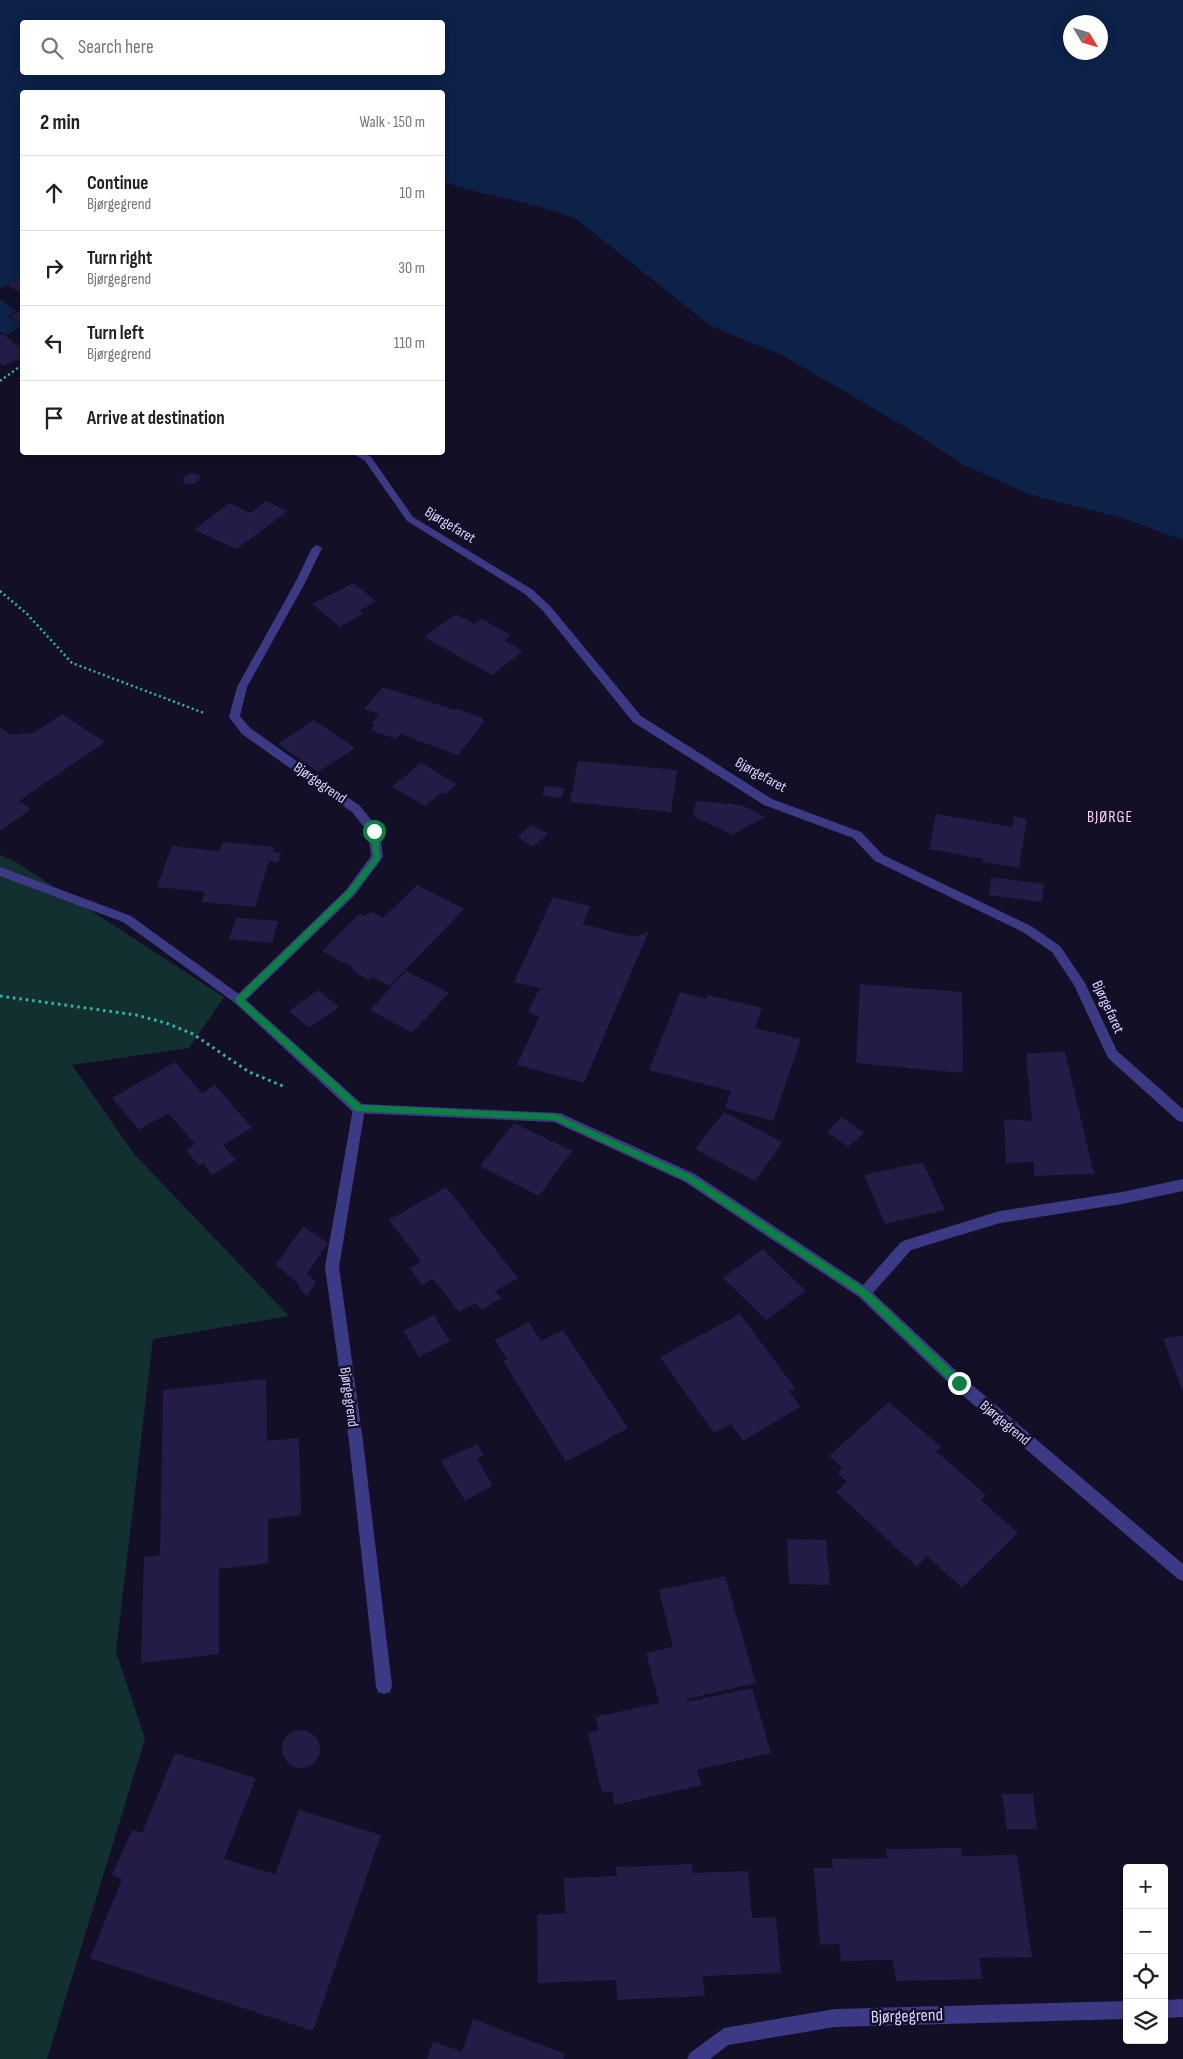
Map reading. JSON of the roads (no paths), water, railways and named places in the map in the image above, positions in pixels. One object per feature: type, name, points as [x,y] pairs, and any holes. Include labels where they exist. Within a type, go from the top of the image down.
[{"type":"street","name":"Bjørgefaret","points":[[361,455],[368,459],[410,520],[529,592],[547,610],[637,719],[768,802],[857,835],[879,858],[1027,928],[1056,949],[1079,983],[1112,1054],[1183,1117]]},
{"type":"street","name":"Bjørgegrend","points":[[239,1000],[350,893],[377,857],[374,831],[356,809],[246,732],[234,717],[242,687],[300,584],[317,548]]},
{"type":"street","points":[[0,870],[127,920],[239,1000],[359,1109]]},
{"type":"street","name":"Bjørgegrend","points":[[384,1686],[356,1440],[332,1267],[359,1109],[555,1117],[690,1178],[864,1293],[959,1383],[1183,1574]]},
{"type":"street","points":[[864,1293],[906,1246],[1000,1217],[1122,1198],[1183,1185]]},
{"type":"street","points":[[1168,2009],[1183,2008]]},
{"type":"street","name":"Bjørgegrend","points":[[696,2059],[724,2037],[835,2018],[1123,2010]]},
{"type":"water","points":[[0,0],[1183,0],[1183,540],[1122,518],[1031,495],[964,465],[907,428],[782,355],[711,326],[575,218],[559,212],[445,183],[445,90],[20,90],[20,279],[0,288]]},
{"type":"water","points":[[0,299],[17,311],[7,316],[20,325],[20,327],[6,335],[0,331]]},
{"type":"district","name":"BJØRGE","points":[[1110,817]]}]
